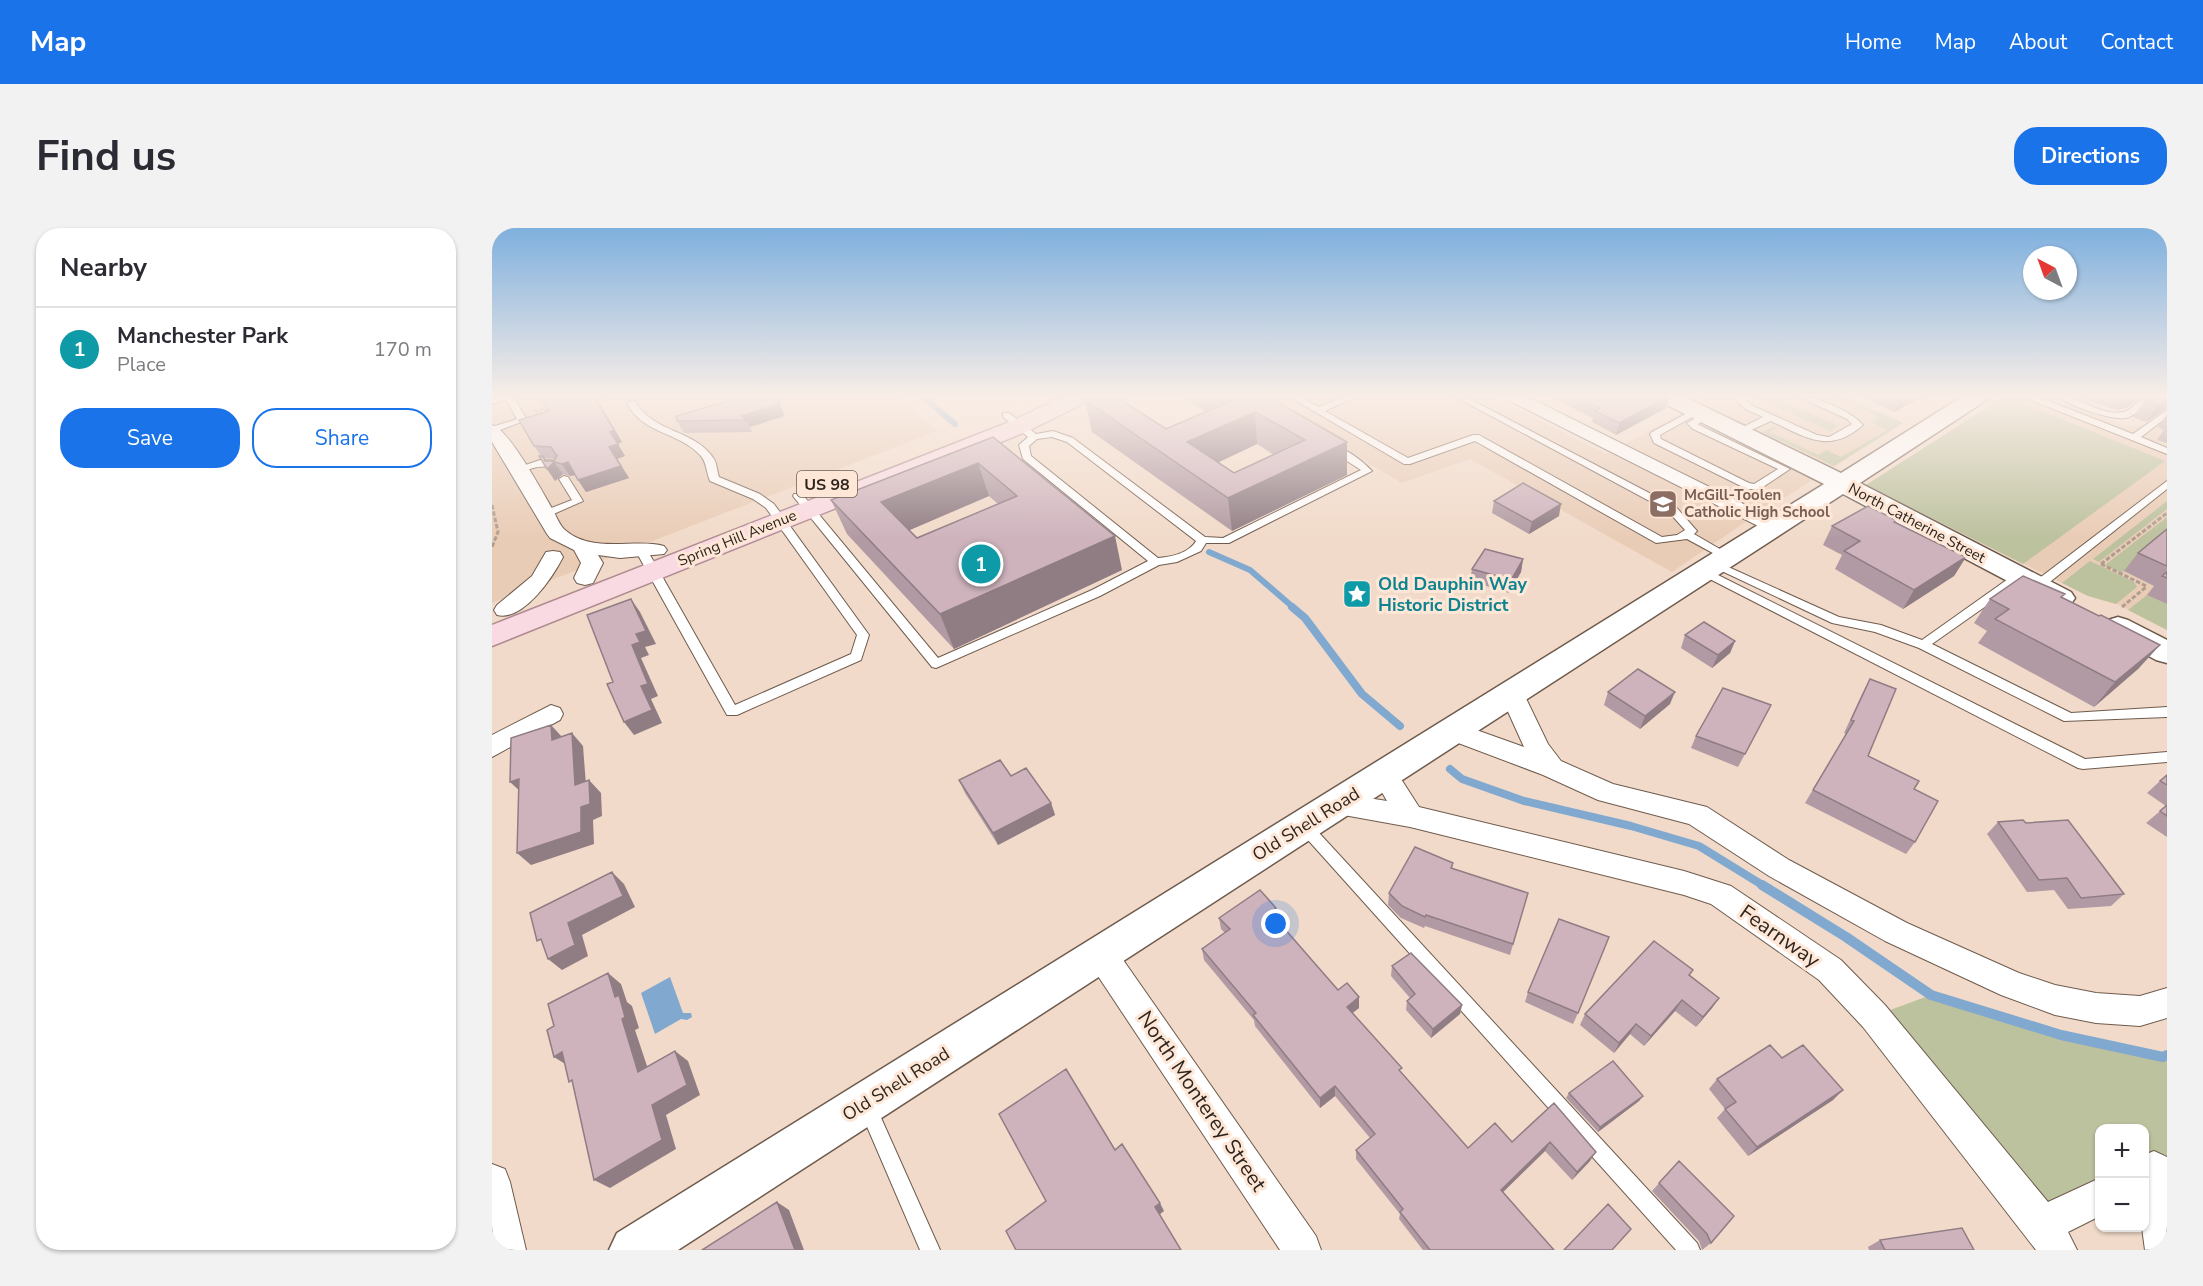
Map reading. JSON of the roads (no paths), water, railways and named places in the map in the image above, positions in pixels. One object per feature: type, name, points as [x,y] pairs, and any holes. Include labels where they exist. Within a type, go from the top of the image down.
[{"type":"main road","name":"Spring Hill Avenue","points":[[492,636],[590,586],[652,559],[970,444]]},
{"type":"main road","name":"Spring Hill Avenue","points":[[499,612],[590,586]]},
{"type":"street","points":[[501,444],[557,534],[582,546],[652,559]]},
{"type":"street","points":[[1609,444],[1773,526]]},
{"type":"street","name":"North Catherine Street","points":[[1759,444],[1797,468],[1839,483],[2167,653]]},
{"type":"street","name":"Old Shell Road","points":[[634,1250],[1385,775],[1901,444]]},
{"type":"street","points":[[499,612],[540,580],[553,557],[557,534]]},
{"type":"street","points":[[553,557],[565,574],[590,586],[592,563],[582,546]]},
{"type":"street","points":[[1512,694],[1538,749],[1552,768]]},
{"type":"street","points":[[492,747],[551,714]]},
{"type":"street","points":[[1454,730],[1552,768],[1606,793],[1697,815],[1779,867],[1896,932],[2012,985],[2055,1000],[2096,1008],[2140,1011],[2167,1003]]},
{"type":"street","points":[[1385,775],[1410,816]]},
{"type":"street","name":"Fearnway","points":[[1337,804],[1410,816],[1684,883],[1721,895],[1830,970],[1874,1016],[2050,1238],[2095,1200]]},
{"type":"street","name":"North Monterey Street","points":[[1101,954],[1302,1250]]},
{"type":"street","points":[[2155,1167],[2164,1250]]},
{"type":"street","points":[[492,1182],[507,1250]]},
{"type":"lane","points":[[652,559],[732,712],[856,657],[863,635],[776,513],[760,496],[724,486],[714,479],[710,461],[701,450],[689,444]]},
{"type":"lane","points":[[1024,444],[1026,457],[1156,562]]},
{"type":"lane","points":[[1075,444],[1202,540],[1225,542],[1367,471],[1326,444]]},
{"type":"lane","points":[[1375,444],[1407,462],[1458,444]]},
{"type":"lane","points":[[1488,444],[1660,541],[1680,538],[1692,531],[1672,508],[1549,444]]},
{"type":"lane","points":[[1662,444],[1747,486],[1755,487],[1797,468]]},
{"type":"lane","points":[[1737,444],[1797,468]]},
{"type":"lane","points":[[2148,444],[2167,451]]},
{"type":"lane","points":[[519,469],[550,462],[556,463],[578,501],[545,514]]},
{"type":"lane","points":[[1923,645],[2078,553],[2167,484]]},
{"type":"lane","points":[[804,502],[936,664],[1096,593],[1156,562],[1173,560],[1197,549],[1202,540]]},
{"type":"lane","points":[[1686,534],[1715,564],[2084,764],[2167,757]]},
{"type":"lane","points":[[1715,564],[1836,620],[1876,628],[1923,645],[2069,718],[2167,712]]},
{"type":"lane","points":[[1304,826],[1690,1250]]},
{"type":"lane","points":[[866,1103],[930,1250]]},
{"type":"water","points":[[670,977],[683,1013],[691,1013],[692,1017],[687,1020],[681,1019],[655,1034],[641,993]]},
{"type":"waterway","points":[[1209,552],[1250,570],[1294,608]]},
{"type":"waterway","points":[[1292,607],[1305,618],[1362,694],[1400,726]]},
{"type":"waterway","points":[[1450,769],[1462,779],[1524,801],[1631,826],[1699,846],[1764,886]]},
{"type":"waterway","points":[[1762,885],[1846,937],[1931,995],[2061,1035],[2163,1057],[2167,1055]]},
{"type":"place","name":"McGill-Toolen Catholic High School","points":[[1663,504]]},
{"type":"place","name":"Manchester Park","points":[[981,564]]},
{"type":"place","name":"Old Dauphin Way Historic District","points":[[1357,594]]}]
